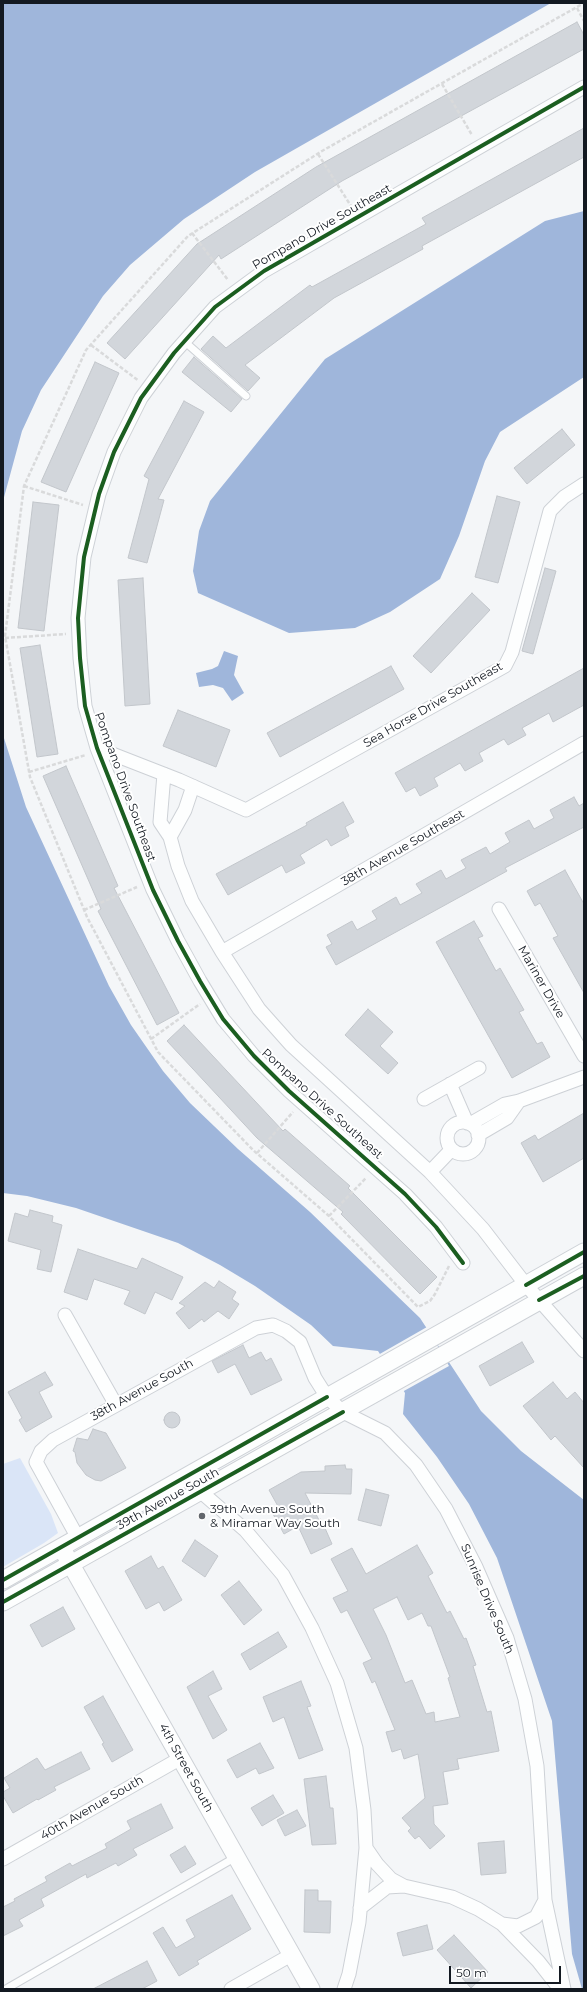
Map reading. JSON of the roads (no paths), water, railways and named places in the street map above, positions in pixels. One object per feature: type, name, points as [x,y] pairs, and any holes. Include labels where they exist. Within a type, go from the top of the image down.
[{"type":"street","name":"Pompano Drive Southeast","points":[[459,1258],[426,1216],[376,1167],[302,1102],[254,1056],[223,1019],[178,941],[150,881],[98,750],[85,706],[78,634],[78,618],[84,557],[95,509],[114,452],[141,398],[184,341],[215,307],[264,271],[584,87]]},
{"type":"street","name":"Sea Horse Drive Southeast","points":[[179,780],[246,810],[505,666],[512,652],[550,511],[564,497],[584,484]]},
{"type":"street","name":"38th Avenue Southeast","points":[[222,952],[584,744]]},
{"type":"street","name":"Pompano Drive Southeast","points":[[98,750],[179,780]]},
{"type":"street","name":"Pompano Drive Southeast","points":[[164,774],[160,822],[170,836],[178,866],[192,901],[222,952],[259,1009],[291,1045],[430,1172],[483,1229],[526,1285],[584,1351]]},
{"type":"street","points":[[170,836],[185,810],[193,786]]},
{"type":"street","name":"Mariner Drive","points":[[499,909],[584,1056]]},
{"type":"street","points":[[424,1099],[479,1068]]},
{"type":"street","points":[[450,1084],[468,1123],[474,1126],[478,1135],[478,1144],[468,1153],[459,1154],[451,1150],[447,1141],[449,1131],[455,1124],[468,1123],[505,1104],[519,1101],[584,1077]]},
{"type":"street","points":[[478,1135],[507,1118],[519,1101]]},
{"type":"street","points":[[430,1172],[451,1150]]},
{"type":"street","name":"39th Avenue South","points":[[3,1580],[584,1252]]},
{"type":"street","name":"39th Avenue South","points":[[3,1602],[584,1276]]},
{"type":"street","points":[[66,1315],[116,1405]]},
{"type":"street","name":"Sunrise Drive South","points":[[256,1328],[273,1325],[286,1331],[300,1342],[315,1378],[327,1398],[343,1412],[385,1433],[416,1465],[446,1509],[476,1567],[507,1638],[525,1699],[537,1766],[545,1900],[564,1989]]},
{"type":"street","name":"38th Avenue South","points":[[78,1538],[36,1462],[41,1451],[52,1440],[256,1328]]},
{"type":"street","points":[[185,1478],[202,1491],[245,1530],[283,1576],[312,1628],[337,1683],[356,1748],[364,1810],[366,1848],[360,1908],[349,1974],[344,1989]]},
{"type":"street","name":"4th Street South","points":[[61,1547],[311,1989]]},
{"type":"street","name":"40th Avenue South","points":[[3,1859],[181,1758]]},
{"type":"street","points":[[366,1848],[377,1864],[391,1879],[404,1886],[452,1897],[478,1908],[502,1924],[520,1941],[560,1989]]},
{"type":"street","points":[[360,1908],[387,1887],[404,1886]]},
{"type":"street","points":[[502,1924],[518,1926],[536,1917],[545,1900]]},
{"type":"street","points":[[231,1989],[291,1955]]},
{"type":"lane","points":[[184,341],[246,396]]},
{"type":"lane","points":[[6,1989],[236,1857]]},
{"type":"water","points":[[3,3],[551,3],[255,172],[184,219],[130,265],[103,296],[41,390],[22,431],[3,501]]},
{"type":"water","points":[[584,211],[584,377],[500,432],[485,461],[459,536],[440,579],[390,612],[355,628],[289,633],[198,593],[193,571],[199,531],[210,501],[325,359],[545,221]]},
{"type":"water","points":[[224,651],[238,656],[234,675],[244,693],[232,701],[223,688],[213,685],[199,687],[196,673],[218,666]]},
{"type":"water","points":[[3,735],[26,807],[109,986],[131,1025],[163,1071],[190,1103],[238,1149],[310,1212],[420,1318],[481,1411],[521,1451],[584,1500],[584,1989],[582,1989],[572,1954],[552,1721],[497,1558],[469,1504],[437,1457],[403,1414],[405,1393],[378,1351],[333,1346],[311,1325],[255,1286],[220,1265],[178,1243],[76,1208],[27,1196],[3,1193]]},
{"type":"place","name":"39th Avenue South & Miramar Way South","points":[[202,1516]]}]
